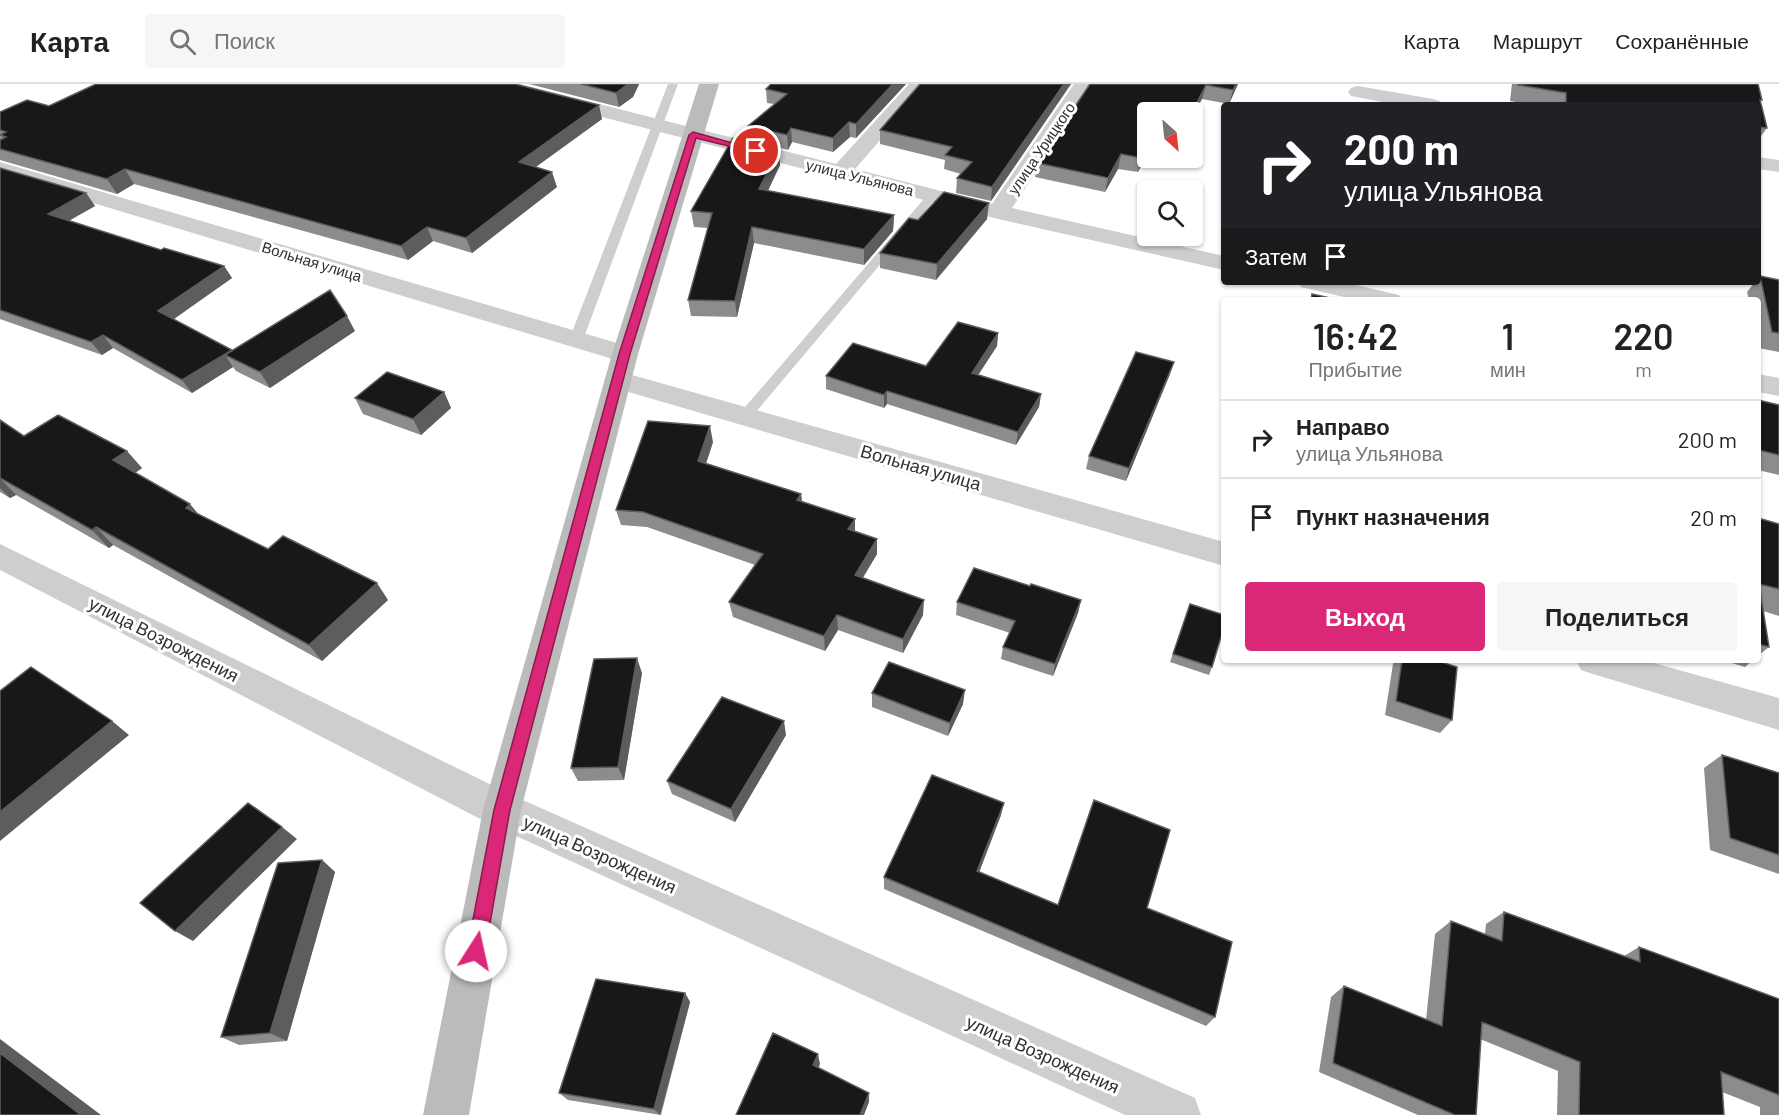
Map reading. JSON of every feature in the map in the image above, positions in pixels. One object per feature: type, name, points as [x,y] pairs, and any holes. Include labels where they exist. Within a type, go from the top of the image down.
[{"type":"main road","points":[[446,1115],[502,810],[621,367],[709,84]]},
{"type":"street","name":"улица Ульянова","points":[[497,84],[998,212],[1221,262]]},
{"type":"street","points":[[841,172],[919,84]]},
{"type":"street","name":"улица Урицкого","points":[[998,212],[1084,84]]},
{"type":"street","points":[[1358,92],[1416,102]]},
{"type":"street","points":[[1761,163],[1779,166]]},
{"type":"street","name":"Вольная улица","points":[[0,168],[576,340],[621,367],[745,416],[1221,553]]},
{"type":"street","points":[[1323,285],[1377,297]]},
{"type":"street","points":[[1761,384],[1779,387]]},
{"type":"street","name":"улица Возрождения","points":[[0,556],[502,810],[1178,1115]]},
{"type":"street","points":[[1603,663],[1779,714]]},
{"type":"lane","points":[[576,340],[673,84]]},
{"type":"lane","points":[[745,416],[933,195]]},
{"type":"building","points":[[96,84],[515,84],[599,105],[519,162],[552,172],[466,238],[427,227],[401,246],[125,169],[107,179],[0,149],[0,140],[6,137],[0,135],[6,132],[0,130],[0,112],[27,100],[49,106]]},
{"type":"building","points":[[581,84],[628,84],[616,93]]},
{"type":"building","points":[[771,84],[893,84],[856,124],[849,122],[833,138],[791,128],[787,135],[748,126],[787,94],[766,89]]},
{"type":"building","points":[[920,84],[1064,84],[992,187],[957,178],[972,162],[945,155],[952,147],[880,130]]},
{"type":"building","points":[[1090,84],[1236,84],[1233,90],[1206,85],[1197,102],[1137,102],[1137,157],[1121,154],[1108,178],[1037,163]]},
{"type":"building","points":[[1758,84],[1762,100],[1760,102],[1566,102],[1566,93],[1518,85]]},
{"type":"building","points":[[1761,104],[1767,128],[1761,127]]},
{"type":"building","points":[[733,138],[779,150],[759,189],[894,215],[864,249],[752,227],[735,301],[688,300],[712,213],[691,211]]},
{"type":"building","points":[[0,168],[86,193],[48,214],[161,250],[164,248],[224,266],[158,311],[232,350],[182,380],[103,335],[91,342],[0,310]]},
{"type":"building","points":[[944,192],[989,203],[937,264],[880,253],[909,218],[918,220]]},
{"type":"building","points":[[1761,276],[1779,280],[1779,333],[1772,332]]},
{"type":"building","points":[[330,290],[347,316],[260,372],[225,355]]},
{"type":"building","points":[[958,322],[998,333],[972,373],[1041,394],[1018,432],[887,391],[884,395],[826,376],[853,343],[926,366]]},
{"type":"building","points":[[1136,352],[1174,362],[1129,468],[1089,456]]},
{"type":"building","points":[[387,372],[444,392],[413,419],[355,398]]},
{"type":"building","points":[[1761,401],[1779,405],[1779,455],[1761,451]]},
{"type":"building","points":[[58,415],[127,451],[113,460],[190,504],[186,508],[268,549],[283,536],[377,583],[309,645],[96,527],[92,530],[0,478],[0,420],[24,436]]},
{"type":"building","points":[[648,421],[710,426],[698,461],[801,494],[797,500],[855,519],[848,529],[877,539],[855,575],[924,600],[903,639],[837,615],[824,636],[729,602],[763,554],[643,512],[616,510]]},
{"type":"building","points":[[1761,519],[1779,524],[1779,589],[1761,584]]},
{"type":"building","points":[[974,568],[1081,600],[1055,664],[1003,647],[1015,621],[957,602]]},
{"type":"building","points":[[1761,597],[1769,647],[1761,645]]},
{"type":"building","points":[[1190,604],[1221,614],[1221,637],[1212,667],[1173,654]]},
{"type":"building","points":[[637,658],[618,767],[571,768],[594,659]]},
{"type":"building","points":[[889,662],[965,690],[950,723],[872,693]]},
{"type":"building","points":[[1402,663],[1444,663],[1457,667],[1452,720],[1396,701]]},
{"type":"building","points":[[31,667],[112,721],[0,812],[0,691]]},
{"type":"building","points":[[722,697],[784,721],[731,809],[667,781]]},
{"type":"building","points":[[1722,755],[1779,773],[1779,855],[1730,838]]},
{"type":"building","points":[[932,775],[1004,803],[977,871],[1058,905],[1094,800],[1170,830],[1147,908],[1232,942],[1215,1017],[884,877]]},
{"type":"building","points":[[248,803],[282,827],[175,931],[140,903]]},
{"type":"building","points":[[322,860],[270,1033],[221,1037],[278,863]]},
{"type":"building","points":[[1504,912],[1640,962],[1639,947],[1779,999],[1779,1095],[1721,1072],[1724,1115],[1579,1115],[1580,1062],[1482,1022],[1476,1115],[1455,1115],[1333,1063],[1344,986],[1442,1026],[1451,921],[1502,941]]},
{"type":"building","points":[[596,979],[685,993],[654,1109],[559,1093]]},
{"type":"building","points":[[773,1033],[818,1054],[813,1065],[869,1093],[860,1115],[736,1115]]},
{"type":"building","points":[[0,1053],[81,1115],[0,1115]]},
{"type":"route","points":[[476,951],[502,810],[625,354],[693,135],[756,151]]}]
